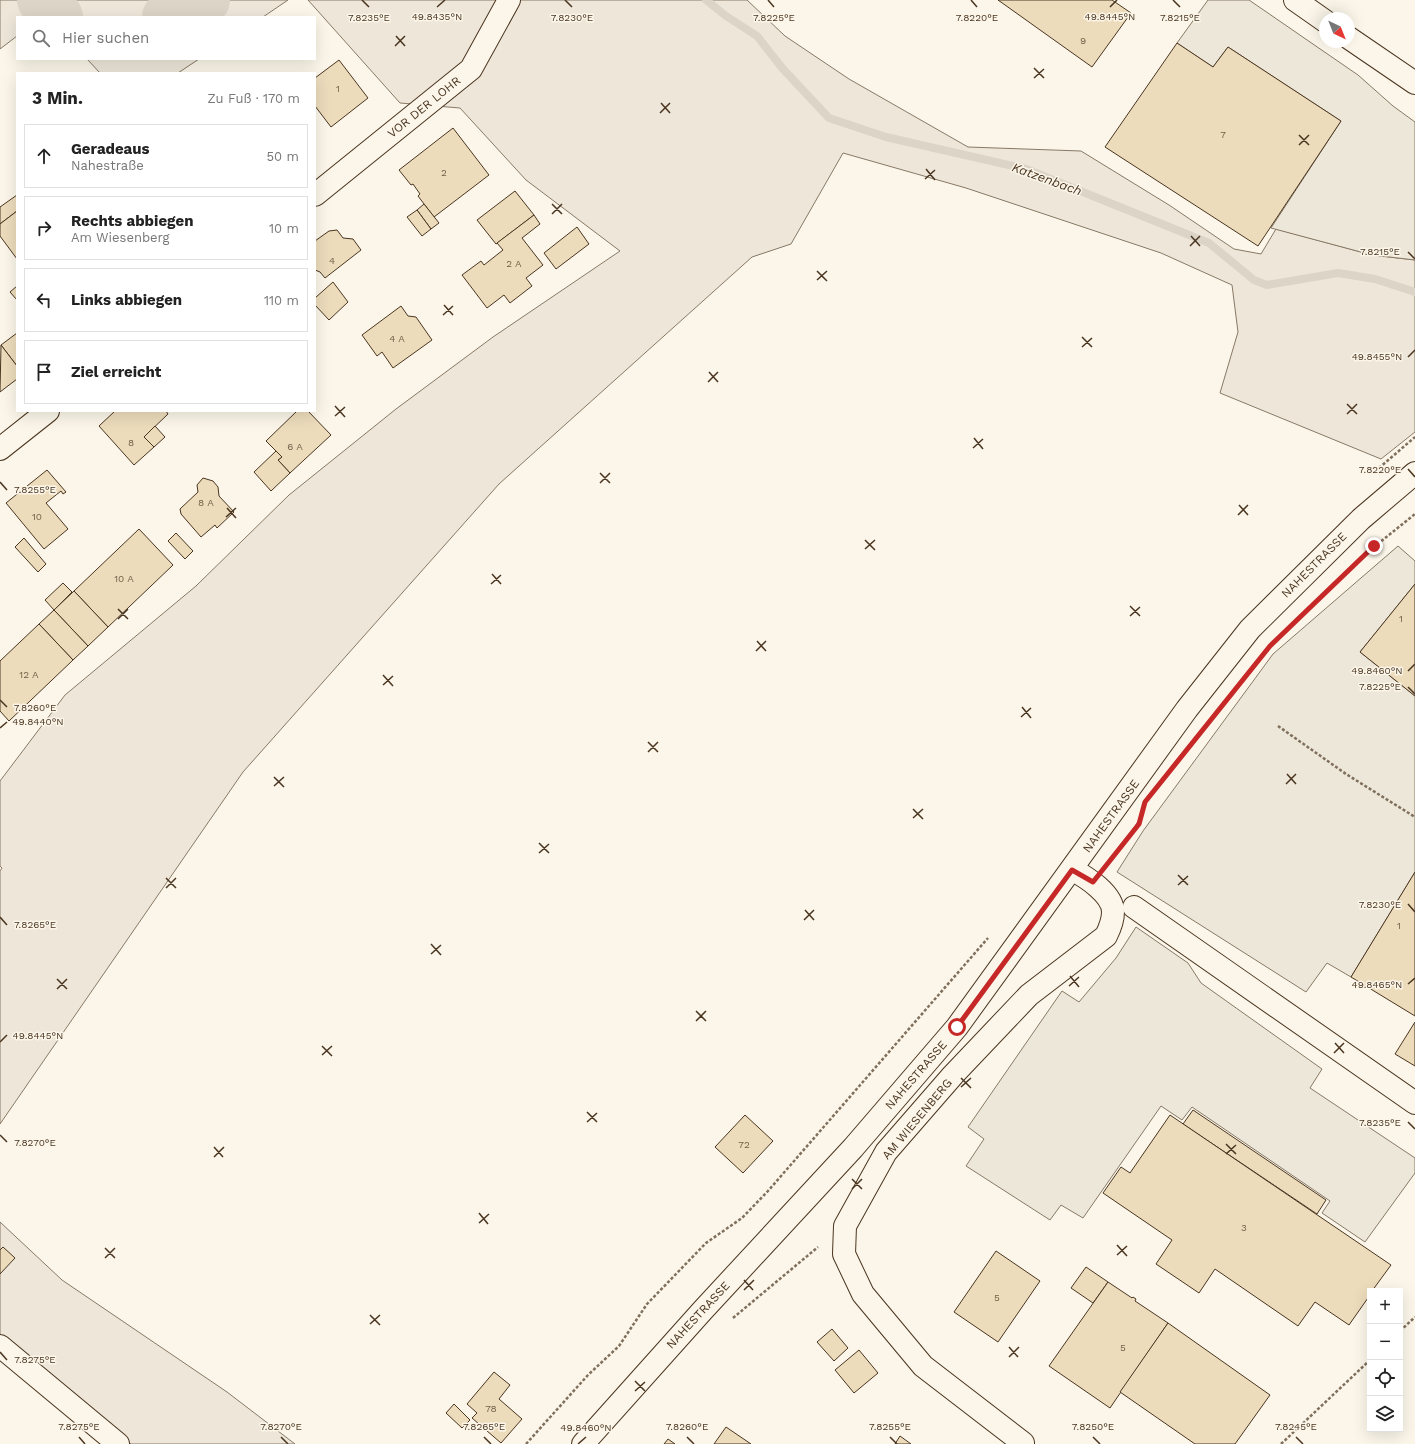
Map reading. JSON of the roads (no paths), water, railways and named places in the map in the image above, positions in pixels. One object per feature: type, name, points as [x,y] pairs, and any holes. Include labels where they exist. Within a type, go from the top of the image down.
[{"type":"main road","name":"VOR DER LOHR","points":[[316,194],[471,69],[510,0]]},
{"type":"main road","points":[[1295,0],[1319,17]]},
{"type":"main road","points":[[1355,42],[1415,83]]},
{"type":"main road","points":[[0,449],[47,412]]},
{"type":"main road","name":"NAHESTRASSE","points":[[584,1444],[702,1310],[853,1148],[946,1039],[1072,870],[1187,709],[1250,629],[1361,519],[1415,473]]},
{"type":"main road","name":"AM WIESENBERG","points":[[1023,1443],[923,1366],[863,1294],[844,1254],[845,1226],[886,1152],[954,1075],[1029,995],[1106,936],[1112,922],[1113,910],[1104,894],[1093,882],[1072,870]]},
{"type":"main road","points":[[1134,907],[1415,1103]]},
{"type":"main road","points":[[0,1346],[118,1444]]},
{"type":"waterway","points":[[42,0],[57,16]]},
{"type":"waterway","points":[[169,16],[205,0]]},
{"type":"waterway","name":"Katzenbach","points":[[706,0],[726,16],[757,36],[783,69],[829,118],[886,137],[1026,169],[1209,243],[1254,280],[1267,285],[1338,273],[1375,279],[1415,292]]}]
